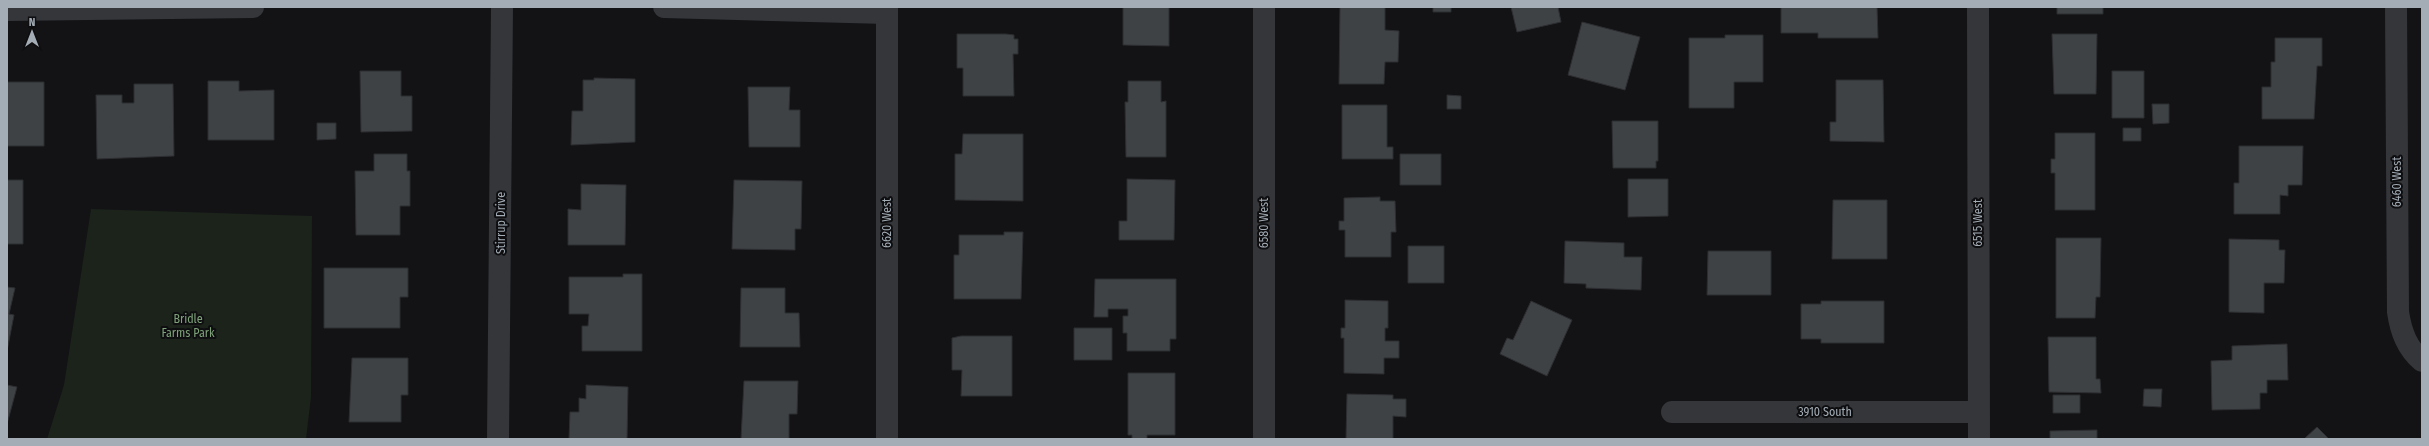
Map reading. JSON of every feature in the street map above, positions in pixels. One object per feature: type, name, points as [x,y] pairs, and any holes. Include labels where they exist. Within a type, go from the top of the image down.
[{"type":"street","points":[[7,10],[253,7]]},
{"type":"street","name":"Stirrup Drive","points":[[498,439],[502,7]]},
{"type":"street","points":[[664,7],[887,10]]},
{"type":"street","name":"6580 West","points":[[1264,7],[1264,439]]},
{"type":"street","name":"6515 West","points":[[1978,7],[1979,439]]},
{"type":"street","name":"6460 West","points":[[2396,7],[2398,312],[2400,326],[2418,357]]},
{"type":"street","name":"6620 West","points":[[887,10],[888,439]]},
{"type":"street","name":"3910 South","points":[[1672,412],[1979,412]]},
{"type":"green space","name":"Bridle Farms Park","points":[[91,209],[312,216],[311,397],[306,439],[47,439],[64,385]]},
{"type":"building","points":[[1123,7],[1169,7],[1169,46],[1123,45]]},
{"type":"building","points":[[1340,7],[1385,7],[1385,30],[1399,31],[1398,62],[1385,62],[1384,84],[1339,84]]},
{"type":"building","points":[[1433,7],[1451,7],[1451,12],[1433,12]]},
{"type":"building","points":[[1511,7],[1558,7],[1561,22],[1517,32]]},
{"type":"building","points":[[1781,7],[1877,7],[1878,38],[1818,38],[1818,33],[1781,33]]},
{"type":"building","points":[[2057,7],[2103,7],[2103,14],[2057,14]]},
{"type":"building","points":[[1582,22],[1640,37],[1625,90],[1568,75]]},
{"type":"building","points":[[957,34],[1006,34],[1014,35],[1014,39],[1018,39],[1018,54],[1013,54],[1014,96],[963,96],[963,68],[957,68]]},
{"type":"building","points":[[2052,34],[2097,34],[2096,94],[2054,94]]},
{"type":"building","points":[[1725,35],[1763,35],[1763,82],[1734,82],[1734,108],[1689,108],[1689,38],[1725,38]]},
{"type":"building","points":[[2275,38],[2322,38],[2322,66],[2317,66],[2314,119],[2262,119],[2262,87],[2271,87],[2271,62],[2275,62]]},
{"type":"building","points":[[360,71],[401,71],[401,96],[412,96],[412,131],[361,132]]},
{"type":"building","points":[[2112,71],[2144,71],[2144,118],[2112,118]]},
{"type":"building","points":[[594,78],[635,79],[635,142],[571,145],[572,111],[583,111],[583,80],[594,80]]},
{"type":"building","points":[[1836,80],[1883,80],[1884,142],[1830,141],[1830,122],[1836,122]]},
{"type":"building","points":[[208,81],[239,81],[239,91],[274,90],[274,140],[208,140]]},
{"type":"building","points":[[1128,81],[1161,81],[1161,102],[1166,101],[1166,157],[1126,157],[1125,102],[1128,102]]},
{"type":"building","points":[[7,82],[44,82],[44,146],[7,146]]},
{"type":"building","points":[[134,84],[173,84],[174,156],[97,159],[96,95],[122,95],[122,103],[134,103]]},
{"type":"building","points":[[748,87],[790,87],[789,110],[800,110],[800,147],[749,147]]},
{"type":"building","points":[[1447,95],[1461,96],[1461,109],[1447,109]]},
{"type":"building","points":[[2152,104],[2169,104],[2169,123],[2153,124]]},
{"type":"building","points":[[1342,105],[1387,105],[1387,147],[1393,147],[1393,159],[1342,159]]},
{"type":"building","points":[[1612,121],[1658,121],[1658,161],[1656,161],[1656,168],[1613,168]]},
{"type":"building","points":[[317,123],[336,123],[336,139],[317,140]]},
{"type":"building","points":[[2123,128],[2141,128],[2141,141],[2123,141]]},
{"type":"building","points":[[2055,133],[2095,133],[2095,210],[2055,210],[2055,173],[2051,173],[2051,159],[2055,159]]},
{"type":"building","points":[[963,134],[1023,134],[1023,201],[955,200],[955,154],[962,154]]},
{"type":"building","points":[[2239,146],[2303,146],[2302,185],[2288,185],[2288,196],[2280,195],[2280,214],[2234,214],[2234,183],[2239,183]]},
{"type":"building","points":[[374,154],[407,154],[407,171],[410,171],[410,206],[400,206],[400,235],[356,235],[355,171],[374,171]]},
{"type":"building","points":[[1400,154],[1441,154],[1441,185],[1400,185]]},
{"type":"building","points":[[1127,179],[1175,180],[1174,240],[1119,240],[1119,221],[1127,221]]},
{"type":"building","points":[[1628,179],[1668,179],[1668,216],[1628,217]]},
{"type":"building","points":[[7,180],[23,180],[23,244],[7,244]]},
{"type":"building","points":[[734,180],[802,181],[801,229],[795,229],[795,250],[732,249]]},
{"type":"building","points":[[581,184],[626,185],[625,245],[568,245],[568,209],[581,210]]},
{"type":"building","points":[[1380,197],[1380,201],[1395,201],[1396,232],[1391,232],[1391,257],[1345,257],[1345,230],[1339,230],[1339,221],[1344,221],[1344,198]]},
{"type":"building","points":[[1833,200],[1887,200],[1887,259],[1832,259]]},
{"type":"building","points":[[1004,232],[1023,232],[1021,299],[954,299],[954,255],[959,255],[959,235],[1004,235]]},
{"type":"building","points":[[2056,238],[2101,238],[2100,297],[2096,297],[2095,318],[2056,318]]},
{"type":"building","points":[[2229,239],[2279,240],[2279,250],[2285,250],[2284,283],[2264,283],[2264,313],[2229,312]]},
{"type":"building","points":[[1565,241],[1624,243],[1624,257],[1642,257],[1641,290],[1586,288],[1586,284],[1564,283]]},
{"type":"building","points":[[1408,246],[1444,246],[1444,283],[1408,283]]},
{"type":"building","points":[[1708,251],[1771,251],[1771,295],[1707,295]]},
{"type":"building","points":[[324,268],[408,268],[408,297],[400,297],[400,328],[324,328]]},
{"type":"building","points":[[623,274],[642,274],[642,351],[582,351],[582,326],[588,326],[589,314],[569,314],[569,277],[623,277]]},
{"type":"building","points":[[1095,279],[1176,279],[1176,339],[1170,339],[1170,351],[1127,351],[1127,333],[1123,333],[1123,316],[1128,316],[1128,309],[1108,309],[1108,317],[1094,317]]},
{"type":"building","points":[[7,287],[15,288],[9,314],[14,315],[7,351]]},
{"type":"building","points":[[741,288],[785,288],[785,313],[799,313],[800,347],[740,347]]},
{"type":"building","points":[[1345,300],[1388,301],[1388,328],[1385,328],[1385,341],[1399,341],[1399,358],[1384,358],[1384,374],[1344,373],[1344,338],[1341,338],[1341,328],[1345,328]]},
{"type":"building","points":[[1531,301],[1572,320],[1547,376],[1500,354],[1507,338],[1513,340]]},
{"type":"building","points":[[1821,301],[1884,301],[1884,343],[1821,343],[1821,339],[1801,339],[1801,304],[1821,304]]},
{"type":"building","points":[[1074,328],[1112,328],[1112,360],[1074,360]]},
{"type":"building","points":[[961,336],[1012,336],[1012,396],[961,396],[962,370],[952,370],[952,338]]},
{"type":"building","points":[[2048,337],[2096,337],[2096,379],[2100,379],[2101,393],[2049,392]]},
{"type":"building","points":[[2287,344],[2288,380],[2267,380],[2267,393],[2260,393],[2260,409],[2212,410],[2211,361],[2232,360],[2232,346]]},
{"type":"building","points":[[352,358],[408,358],[408,395],[401,395],[401,422],[349,422]]},
{"type":"building","points":[[1128,373],[1175,373],[1175,435],[1147,435],[1147,439],[1132,439],[1132,435],[1128,435]]},
{"type":"building","points":[[744,381],[798,381],[797,414],[789,414],[789,439],[741,439]]},
{"type":"building","points":[[7,385],[17,387],[7,424]]},
{"type":"building","points":[[586,385],[628,387],[627,439],[569,439],[570,412],[579,412],[579,398],[586,399]]},
{"type":"building","points":[[2144,389],[2162,389],[2161,407],[2143,406]]},
{"type":"building","points":[[1347,394],[1393,395],[1393,399],[1406,399],[1406,417],[1393,416],[1393,439],[1346,439]]},
{"type":"building","points":[[2053,395],[2080,395],[2080,413],[2053,413]]},
{"type":"building","points":[[2317,427],[2329,439],[2304,439]]},
{"type":"building","points":[[2097,430],[2097,439],[2050,439],[2050,431]]}]
